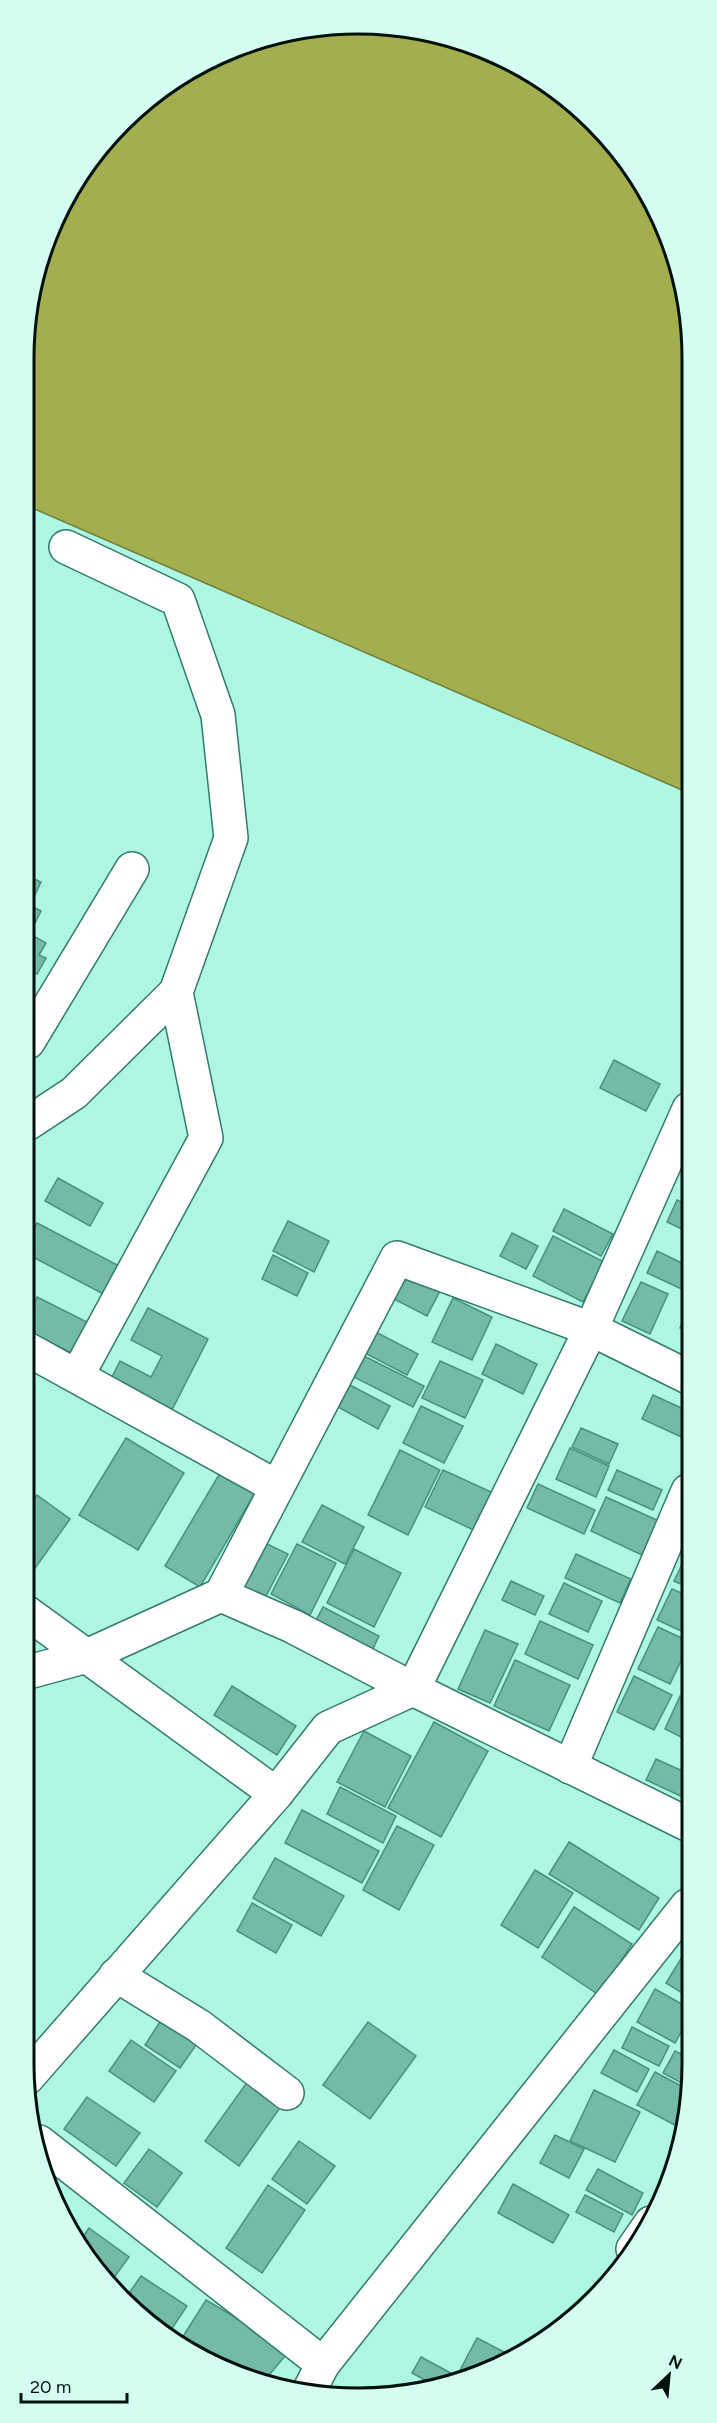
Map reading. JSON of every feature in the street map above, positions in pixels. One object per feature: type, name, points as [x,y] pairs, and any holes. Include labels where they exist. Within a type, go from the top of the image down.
[{"type":"street","points":[[34,1119],[74,1093],[176,992],[231,838],[218,715],[178,600],[66,548]]},
{"type":"street","points":[[34,1031],[132,869]]},
{"type":"street","points":[[76,1376],[206,1138],[176,992]]},
{"type":"street","points":[[34,2070],[276,1794],[328,1728],[412,1689],[591,1329],[682,1125]]},
{"type":"street","points":[[34,1671],[87,1656],[221,1595],[397,1258],[591,1329],[682,1374]]},
{"type":"street","points":[[34,1353],[277,1487]]},
{"type":"street","points":[[570,1767],[682,1505]]},
{"type":"street","points":[[221,1595],[292,1626],[412,1689],[682,1822]]},
{"type":"street","points":[[34,1618],[276,1794]]},
{"type":"street","points":[[46,2148],[316,2377],[682,1912]]},
{"type":"street","points":[[116,1975],[199,2026],[287,2093]]},
{"type":"shaded area","points":[[337,35],[401,37],[463,52],[520,78],[556,101],[588,129],[616,161],[639,196],[658,235],[671,275],[680,316],[682,337],[682,790],[34,509],[35,337],[41,295],[52,254],[78,196],[101,161],[129,129],[161,101],[215,68],[275,46]]},
{"type":"building","points":[[34,879],[41,882],[34,897]]},
{"type":"building","points":[[34,907],[41,911],[34,925]]},
{"type":"building","points":[[34,936],[46,943],[39,955],[46,958],[37,974],[34,972]]},
{"type":"building","points":[[614,1060],[660,1084],[646,1111],[600,1088]]},
{"type":"building","points":[[58,1178],[103,1203],[90,1226],[45,1201]]},
{"type":"building","points":[[677,1200],[682,1203],[682,1229],[667,1222]]},
{"type":"building","points":[[564,1209],[613,1234],[601,1256],[553,1231]]},
{"type":"building","points":[[288,1221],[329,1241],[314,1272],[273,1251]]},
{"type":"building","points":[[37,1223],[125,1269],[111,1298],[34,1258],[34,1229]]},
{"type":"building","points":[[512,1233],[538,1246],[526,1269],[500,1256]]},
{"type":"building","points":[[553,1236],[604,1262],[583,1302],[533,1276]]},
{"type":"building","points":[[657,1251],[682,1263],[682,1289],[647,1273]]},
{"type":"building","points":[[273,1255],[308,1273],[297,1296],[262,1279]]},
{"type":"building","points":[[403,1272],[440,1291],[427,1316],[390,1297]]},
{"type":"building","points":[[641,1282],[668,1294],[650,1334],[622,1321]]},
{"type":"building","points":[[37,1297],[91,1324],[76,1355],[34,1334],[34,1303]]},
{"type":"building","points":[[453,1298],[492,1317],[472,1360],[432,1342]]},
{"type":"building","points":[[148,1308],[208,1339],[172,1410],[111,1379],[120,1361],[151,1377],[162,1356],[131,1340]]},
{"type":"building","points":[[370,1329],[418,1354],[407,1375],[359,1350]]},
{"type":"building","points":[[496,1344],[537,1364],[523,1394],[482,1374]]},
{"type":"building","points":[[354,1351],[424,1386],[413,1407],[344,1372]]},
{"type":"building","points":[[440,1361],[483,1380],[465,1418],[422,1398]]},
{"type":"building","points":[[350,1385],[390,1406],[378,1429],[338,1407]]},
{"type":"building","points":[[653,1395],[682,1408],[682,1437],[642,1419]]},
{"type":"building","points":[[421,1406],[463,1426],[444,1463],[403,1443]]},
{"type":"building","points":[[581,1428],[618,1444],[609,1464],[572,1447]]},
{"type":"building","points":[[126,1438],[184,1473],[138,1550],[79,1515]]},
{"type":"building","points":[[570,1448],[609,1466],[596,1497],[556,1479]]},
{"type":"building","points":[[400,1450],[440,1470],[408,1535],[368,1515]]},
{"type":"building","points":[[443,1470],[500,1496],[482,1534],[425,1507]]},
{"type":"building","points":[[617,1470],[662,1490],[653,1510],[608,1490]]},
{"type":"building","points":[[220,1473],[255,1493],[200,1587],[165,1566]]},
{"type":"building","points":[[538,1484],[595,1510],[584,1534],[527,1508]]},
{"type":"building","points":[[37,1495],[70,1519],[34,1570],[34,1499]]},
{"type":"building","points":[[606,1497],[661,1522],[646,1557],[591,1531]]},
{"type":"building","points":[[322,1505],[364,1527],[345,1564],[302,1542]]},
{"type":"building","points":[[259,1540],[288,1554],[265,1598],[236,1583]]},
{"type":"building","points":[[297,1544],[336,1563],[310,1615],[271,1594]]},
{"type":"building","points":[[354,1549],[401,1573],[374,1627],[327,1603]]},
{"type":"building","points":[[576,1554],[631,1579],[620,1603],[565,1578]]},
{"type":"building","points":[[682,1564],[682,1584],[674,1581]]},
{"type":"building","points":[[511,1581],[544,1596],[535,1615],[502,1600]]},
{"type":"building","points":[[564,1583],[602,1601],[588,1632],[549,1614]]},
{"type":"building","points":[[672,1589],[682,1593],[682,1631],[657,1620]]},
{"type":"building","points":[[323,1607],[379,1636],[369,1657],[312,1628]]},
{"type":"building","points":[[540,1621],[593,1645],[578,1679],[525,1654]]},
{"type":"building","points":[[658,1627],[682,1638],[682,1659],[670,1684],[638,1669]]},
{"type":"building","points":[[485,1630],[518,1644],[490,1703],[458,1689]]},
{"type":"building","points":[[515,1660],[570,1685],[549,1731],[494,1706]]},
{"type":"building","points":[[634,1676],[672,1695],[654,1730],[617,1712]]},
{"type":"building","points":[[232,1686],[296,1726],[277,1755],[214,1715]]},
{"type":"building","points":[[680,1696],[682,1697],[682,1738],[665,1729]]},
{"type":"building","points":[[434,1722],[488,1751],[441,1837],[388,1808]]},
{"type":"building","points":[[364,1731],[411,1756],[385,1807],[337,1782]]},
{"type":"building","points":[[656,1759],[682,1771],[682,1797],[646,1780]]},
{"type":"building","points":[[340,1787],[396,1816],[383,1843],[327,1814]]},
{"type":"building","points":[[302,1810],[379,1851],[362,1883],[285,1843]]},
{"type":"building","points":[[397,1826],[434,1845],[399,1910],[363,1890]]},
{"type":"building","points":[[569,1842],[659,1898],[639,1930],[549,1874]]},
{"type":"building","points":[[275,1858],[344,1896],[321,1936],[253,1898]]},
{"type":"building","points":[[535,1870],[573,1893],[538,1948],[501,1925]]},
{"type":"building","points":[[252,1903],[292,1925],[276,1953],[237,1931]]},
{"type":"building","points":[[574,1907],[632,1944],[599,1995],[542,1957]]},
{"type":"building","points":[[682,1957],[682,1993],[666,1983]]},
{"type":"building","points":[[655,1989],[682,2004],[682,2030],[675,2043],[637,2022]]},
{"type":"building","points":[[163,2017],[199,2041],[180,2068],[145,2045]]},
{"type":"building","points":[[368,2022],[416,2056],[370,2119],[323,2085]]},
{"type":"building","points":[[632,2027],[669,2046],[659,2066],[622,2048]]},
{"type":"building","points":[[131,2040],[176,2071],[154,2102],[109,2071]]},
{"type":"building","points":[[614,2050],[649,2069],[637,2092],[601,2073]]},
{"type":"building","points":[[675,2051],[682,2054],[682,2083],[663,2073]]},
{"type":"building","points":[[655,2072],[682,2086],[676,2126],[637,2105]]},
{"type":"building","points":[[248,2081],[282,2105],[239,2166],[205,2141]]},
{"type":"building","points":[[594,2090],[640,2112],[615,2162],[570,2141]]},
{"type":"building","points":[[87,2097],[140,2133],[116,2166],[64,2129]]},
{"type":"building","points":[[555,2135],[584,2149],[569,2178],[540,2163]]},
{"type":"building","points":[[299,2141],[335,2166],[307,2204],[272,2179]]},
{"type":"building","points":[[149,2149],[182,2173],[157,2207],[124,2183]]},
{"type":"building","points":[[598,2169],[643,2193],[632,2215],[586,2190]]},
{"type":"building","points":[[513,2184],[569,2215],[553,2243],[498,2213]]},
{"type":"building","points":[[268,2185],[305,2210],[262,2273],[226,2248]]},
{"type":"building","points":[[585,2195],[623,2214],[614,2232],[576,2212]]},
{"type":"building","points":[[89,2228],[129,2257],[114,2277],[101,2262],[84,2236]]},
{"type":"building","points":[[141,2276],[187,2306],[171,2329],[129,2294]]},
{"type":"building","points":[[206,2300],[290,2350],[269,2375],[235,2364],[183,2337]]},
{"type":"building","points":[[477,2338],[506,2353],[482,2364],[459,2372]]},
{"type":"building","points":[[421,2357],[453,2374],[426,2381],[412,2373]]}]
